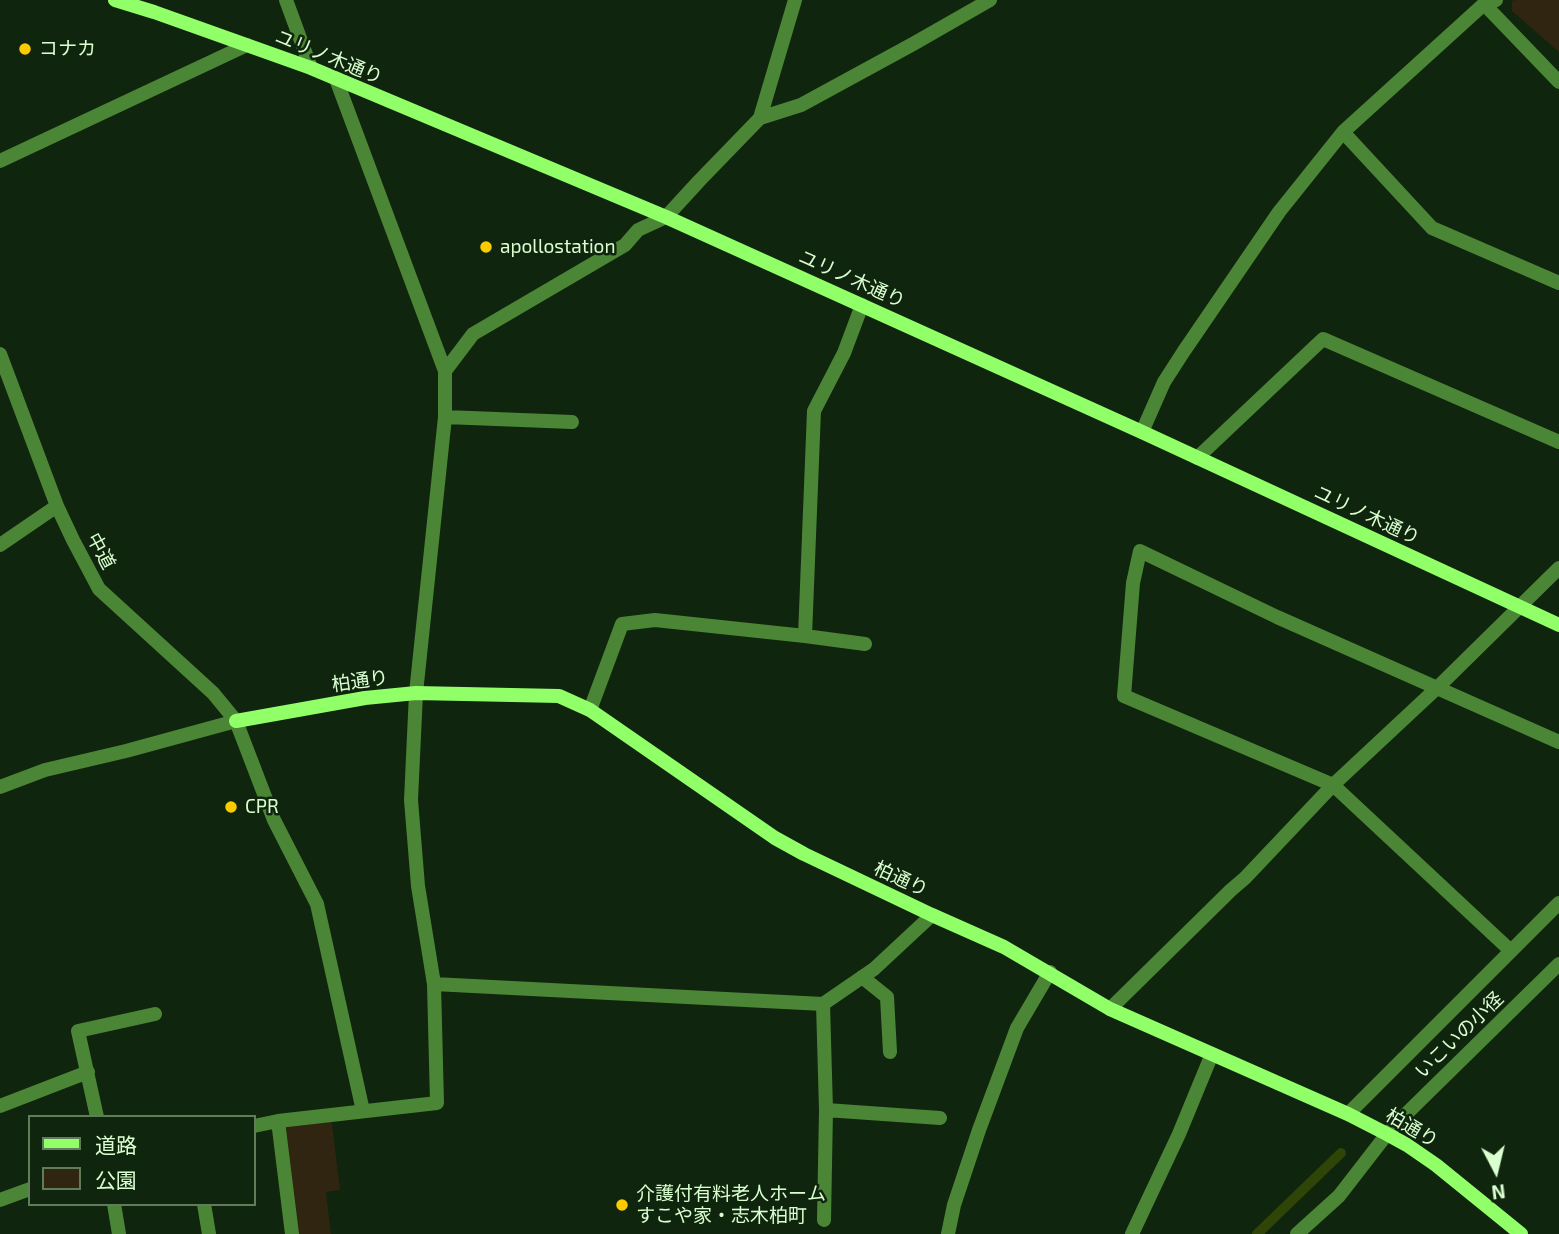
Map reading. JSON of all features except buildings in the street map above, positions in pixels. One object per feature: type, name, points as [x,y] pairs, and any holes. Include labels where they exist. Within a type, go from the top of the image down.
[{"type":"street","name":"ユリノ木通り","points":[[115,0],[311,68],[666,217],[1142,432],[1559,625]]},
{"type":"street","points":[[286,0],[311,68]]},
{"type":"street","points":[[445,371],[473,334],[625,245],[638,230],[666,217],[760,118],[794,0]]},
{"type":"street","points":[[760,118],[801,105],[990,0]]},
{"type":"street","points":[[1142,432],[1164,382],[1184,351],[1279,212],[1343,132],[1490,2],[1559,82]]},
{"type":"street","points":[[0,161],[247,46]]},
{"type":"street","points":[[256,1126],[437,1103],[434,984],[418,886],[411,800],[416,693],[445,417],[445,371],[336,79]]},
{"type":"street","points":[[1343,132],[1432,228],[1559,283]]},
{"type":"street","points":[[805,636],[814,411],[844,353],[862,305]]},
{"type":"street","points":[[1197,458],[1323,339],[1559,442]]},
{"type":"street","name":"中道","points":[[0,354],[57,506],[99,589],[214,693],[236,722],[274,820],[317,904],[363,1111]]},
{"type":"street","points":[[445,417],[572,422]]},
{"type":"street","points":[[0,545],[57,506]]},
{"type":"street","points":[[1511,951],[1333,785],[1124,696],[1133,583],[1140,551],[1276,617],[1559,742]]},
{"type":"street","points":[[1111,1009],[1245,878],[1333,785],[1559,568]]},
{"type":"street","points":[[590,710],[622,624],[655,620],[865,644]]},
{"type":"street","name":"柏通り","points":[[236,722],[365,698],[416,693],[559,696],[590,710],[775,838],[804,854],[1004,947],[1111,1009],[1387,1133],[1436,1165],[1521,1234]]},
{"type":"street","points":[[0,787],[45,770],[236,722]]},
{"type":"street","points":[[1348,1114],[1559,903]]},
{"type":"street","points":[[434,984],[823,1004],[874,969],[932,915]]},
{"type":"street","name":"いこいの小径","points":[[1297,1234],[1339,1196],[1387,1133],[1559,964]]},
{"type":"street","points":[[948,1234],[954,1205],[979,1130],[1017,1028],[1050,972]]},
{"type":"street","points":[[862,977],[887,997],[890,1052]]},
{"type":"street","points":[[823,1004],[826,1110],[824,1220]]},
{"type":"street","points":[[97,1115],[78,1031],[155,1014]]},
{"type":"street","points":[[1132,1234],[1179,1134],[1212,1054]]},
{"type":"street","points":[[0,1106],[88,1072]]},
{"type":"street","points":[[826,1110],[940,1118]]},
{"type":"street","points":[[278,1121],[292,1234]]},
{"type":"street","points":[[0,1200],[28,1190]]},
{"type":"street","points":[[114,1206],[120,1234]]},
{"type":"street","points":[[204,1206],[209,1234]]},
{"type":"green space","points":[[1559,0],[1559,52],[1512,11],[1512,1]]},
{"type":"green space","points":[[331,1116],[340,1190],[326,1192],[331,1234],[292,1234],[278,1122]]},
{"type":"waterway","points":[[1257,1234],[1341,1153]]},
{"type":"place","name":"コナカ","points":[[25,49]]},
{"type":"place","name":"apollostation","points":[[486,247]]},
{"type":"place","name":"CPR","points":[[231,807]]},
{"type":"place","name":"介護付有料老人ホーム すこや家・志木柏町","points":[[622,1205]]}]
